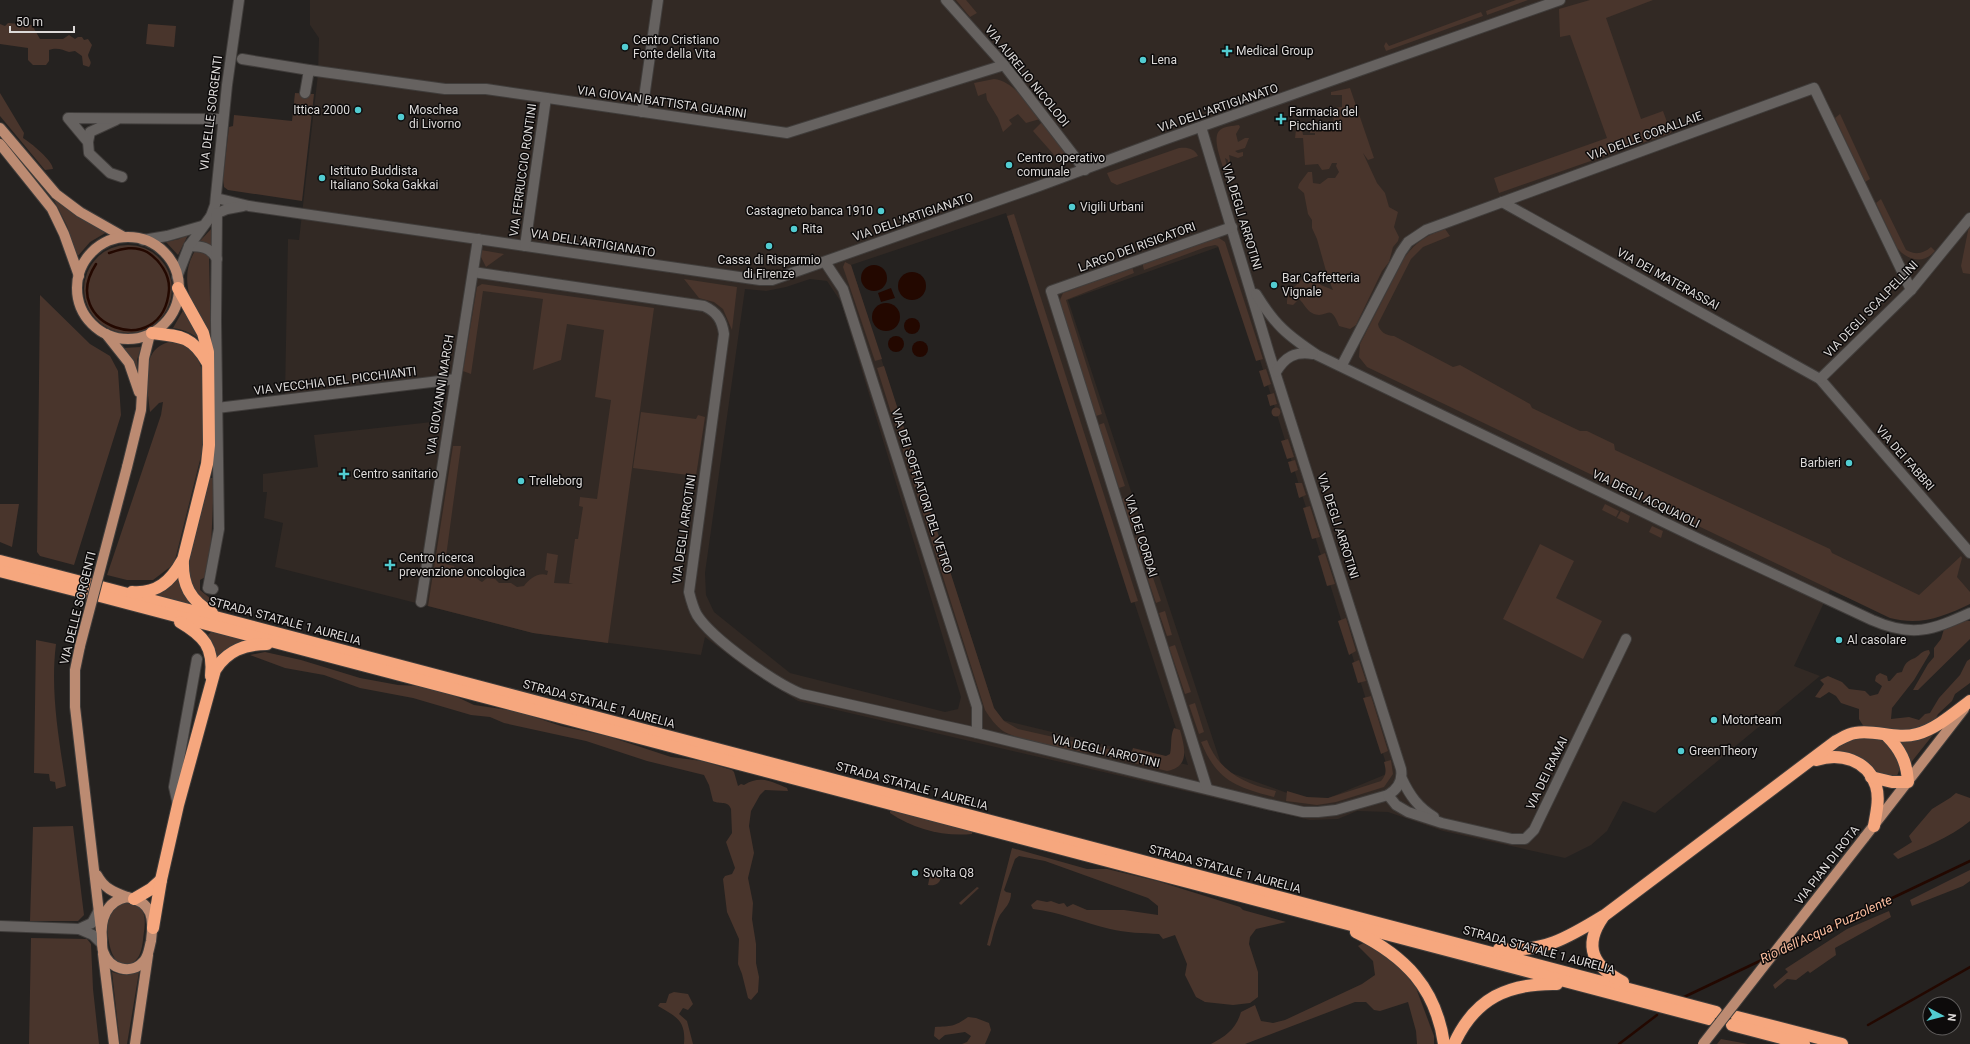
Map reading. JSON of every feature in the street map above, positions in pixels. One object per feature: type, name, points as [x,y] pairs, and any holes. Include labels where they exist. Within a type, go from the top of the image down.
[{"type":"highway","points":[[178,282],[203,333],[208,352],[209,445],[207,464],[183,560],[184,582],[192,598],[198,604],[229,621]]},
{"type":"highway","points":[[151,333],[175,335],[190,341],[197,347],[207,362]]},
{"type":"highway","points":[[104,591],[137,592],[155,590],[171,579],[183,560]]},
{"type":"highway","points":[[0,561],[88,588],[0,571]]},
{"type":"highway","name":"STRADA STATALE 1 AURELIA","points":[[104,591],[229,621],[1660,996],[1713,1015],[1586,987],[171,615],[104,591]]},
{"type":"highway","points":[[153,928],[161,880],[178,805],[210,682],[212,662],[207,645],[195,632],[171,615]]},
{"type":"highway","points":[[210,682],[220,662],[236,649],[259,644],[290,646]]},
{"type":"highway","points":[[1447,941],[1502,949],[1534,948],[1551,944],[1569,937],[1605,915],[1836,741],[1846,736],[1864,732],[1887,736],[1908,735],[1926,731],[1970,701]]},
{"type":"highway","points":[[1871,777],[1892,782],[1908,782],[1906,763],[1900,751],[1887,736]]},
{"type":"highway","points":[[1811,761],[1826,757],[1844,756],[1856,762],[1871,777],[1876,787],[1877,797],[1874,826]]},
{"type":"highway","points":[[130,898],[151,889],[161,880]]},
{"type":"highway","points":[[1605,915],[1598,925],[1593,940],[1593,950],[1597,962],[1605,971],[1616,978],[1660,996]]},
{"type":"highway","points":[[1324,918],[1378,943],[1406,965],[1422,983],[1432,1001],[1444,1044]]},
{"type":"highway","points":[[1454,1044],[1464,1023],[1470,1016],[1487,1001],[1503,992],[1522,986],[1543,984],[1586,987]]},
{"type":"highway","points":[[1784,1044],[1735,1021],[1842,1044]]},
{"type":"highway","points":[[1758,1032],[1804,1044]]},
{"type":"main road","points":[[0,128],[59,196],[80,212],[124,237],[143,240],[155,245],[173,264],[178,282],[173,310],[164,323],[151,333],[137,338],[124,339],[105,333],[91,323],[82,309],[77,293],[79,276],[85,261],[95,249],[109,241],[124,237]]},
{"type":"main road","points":[[0,144],[52,210],[64,234],[79,276]]},
{"type":"main road","name":"VIA DELLE SORGENTI","points":[[105,333],[128,363],[136,379],[142,402]]},
{"type":"main road","name":"VIA DELLE SORGENTI","points":[[114,1044],[75,707],[75,678],[80,646],[140,419],[144,358],[151,333]]},
{"type":"main road","name":"VIA PIAN DI ROTA","points":[[1703,1044],[1970,701]]},
{"type":"main road","name":"VIA DELLE SORGENTI","points":[[95,871],[102,884],[112,892],[140,901],[150,911],[153,928],[134,1044]]},
{"type":"main road","name":"VIA DELLE SORGENTI","points":[[101,930],[108,907],[120,899],[130,898]]},
{"type":"main road","name":"VIA DELLE SORGENTI","points":[[103,948],[116,967],[127,970],[136,968],[145,959],[149,952]]},
{"type":"street","name":"VIA DELLE SORGENTI","points":[[213,589],[208,588],[219,529],[217,259],[214,214],[223,119],[238,0]]},
{"type":"street","points":[[642,112],[658,0]]},
{"type":"street","name":"VIA AURELIO NICOLODI","points":[[946,0],[1004,65],[1086,170]]},
{"type":"street","name":"VIA DELL'ARTIGIANATO","points":[[216,198],[249,206],[760,280],[772,280],[1086,170],[1201,127],[1560,0]]},
{"type":"street","name":"VIA GIOVAN BATTISTA GUARINI","points":[[242,59],[445,89],[486,89],[787,134],[1004,65]]},
{"type":"street","points":[[305,93],[309,70]]},
{"type":"street","name":"VIA DELLE CORALLAIE","points":[[1342,365],[1401,252],[1408,242],[1426,230],[1814,88],[1911,290]]},
{"type":"street","name":"VIA FERRUCCIO RONTINI","points":[[525,246],[546,98]]},
{"type":"street","points":[[88,142],[68,118],[104,117],[124,119]]},
{"type":"street","points":[[122,177],[110,173],[89,153],[88,142],[90,132],[112,120],[223,119]]},
{"type":"street","name":"VIA DEGLI ARROTINI","points":[[1201,127],[1276,372],[1402,769],[1402,779]]},
{"type":"street","name":"VIA DEI MATERASSAI","points":[[1502,202],[1820,379]]},
{"type":"street","name":"VIA DELL'ARTIGIANATO","points":[[214,214],[249,206]]},
{"type":"street","name":"VIA DELLE SORGENTI","points":[[178,282],[189,246],[202,226],[214,214]]},
{"type":"street","name":"VIA DEGLI SCALPELLINI","points":[[1820,379],[1911,290],[1970,218]]},
{"type":"street","points":[[143,240],[166,236],[202,226]]},
{"type":"street","name":"LARGO DEI RISICATORI","points":[[1050,291],[1232,227]]},
{"type":"street","name":"VIA GIOVANNI MARCH","points":[[421,602],[478,239]]},
{"type":"street","points":[[189,246],[200,246],[208,249],[217,259]]},
{"type":"street","name":"VIA DEI SOFFIATORI DEL VETRO","points":[[825,262],[840,282],[846,296],[977,707],[977,733]]},
{"type":"street","name":"VIA DEGLI ARROTINI","points":[[472,272],[704,306],[718,315],[722,322],[724,334],[689,585],[691,600],[697,615],[723,642],[788,689],[802,694],[977,733],[1091,762],[1207,788],[1267,804],[1310,812],[1336,810],[1388,795]]},
{"type":"street","name":"VIA DEGLI ACQUAIOLI","points":[[1249,283],[1272,319],[1284,332],[1317,354],[1701,540],[1882,624],[1902,629],[1920,630],[1941,626],[1970,612]]},
{"type":"street","name":"VIA DEI CORDAI","points":[[1050,291],[1207,788]]},
{"type":"street","name":"VIA DEGLI ACQUAIOLI","points":[[1276,372],[1288,357],[1303,352],[1317,354]]},
{"type":"street","name":"VIA VECCHIA DEL PICCHIANTI","points":[[217,408],[456,379]]},
{"type":"street","name":"VIA DEI FABBRI","points":[[1820,379],[1970,553]]},
{"type":"street","name":"VIA DEI RAMAI","points":[[1388,795],[1401,809],[1442,823],[1512,839],[1524,839],[1534,830],[1626,639]]},
{"type":"street","points":[[178,805],[174,787],[197,658]]},
{"type":"street","points":[[1388,795],[1398,787],[1402,779]]},
{"type":"street","name":"VIA DEI RAMAI","points":[[1402,779],[1413,799],[1420,808],[1442,823]]},
{"type":"street","points":[[79,929],[92,922],[98,910]]},
{"type":"street","points":[[0,926],[79,929],[93,935],[103,948]]},
{"type":"shaded area","points":[[310,0],[1970,0],[1970,603],[1897,619],[1830,590],[1794,666],[1820,676],[1655,813],[1623,801],[1607,831],[1591,845],[1565,858],[1443,831],[1388,812],[1357,811],[1338,819],[1310,820],[798,701],[747,669],[705,637],[701,655],[533,633],[275,567],[283,523],[264,518],[267,492],[263,492],[263,474],[318,467],[314,435],[441,421],[450,376],[336,390],[285,394],[288,239],[299,240],[318,74],[319,38],[310,25]],"holes":[[[1006,213],[1188,765],[998,719],[994,708],[851,265]],[[1224,245],[1389,773],[1326,799],[1301,798],[1223,770],[1068,300]],[[810,279],[827,281],[841,302],[961,697],[958,709],[945,712],[790,673],[714,612],[706,595],[705,573],[745,289],[766,291],[786,287]]]},
{"type":"shaded area","points":[[956,0],[966,0],[977,13],[970,17]]},
{"type":"shaded area","points":[[1516,0],[1528,0],[1487,15],[1486,11]]},
{"type":"shaded area","points":[[1590,0],[1653,0],[1606,18],[1641,119],[1663,111],[1671,133],[1499,193],[1494,178],[1607,138],[1570,35],[1560,37],[1559,9]]},
{"type":"shaded area","points":[[1481,12],[1483,16],[1386,51],[1384,46],[1386,42],[1389,46]]},
{"type":"shaded area","points":[[8,23],[32,25],[40,39],[63,39],[69,35],[75,39],[82,37],[84,40],[88,39],[92,45],[88,55],[91,62],[89,67],[83,65],[82,56],[75,51],[69,52],[60,49],[49,50],[49,61],[46,65],[33,65],[28,60],[28,48],[0,44],[0,24],[5,26]]},
{"type":"shaded area","points":[[148,24],[176,26],[174,47],[146,44]]},
{"type":"shaded area","points":[[994,79],[1008,84],[1020,94],[1040,119],[1026,123],[1018,114],[1009,120],[1012,124],[1003,132],[998,118],[987,100],[986,93],[978,96],[974,83]]},
{"type":"shaded area","points":[[1350,88],[1374,158],[1368,160],[1363,153],[1377,183],[1385,193],[1389,207],[1398,212],[1394,227],[1399,237],[1398,241],[1393,247],[1389,262],[1382,271],[1356,325],[1350,329],[1339,326],[1333,314],[1327,313],[1317,315],[1308,310],[1299,299],[1293,305],[1287,304],[1287,300],[1289,293],[1302,279],[1309,282],[1312,280],[1319,282],[1321,285],[1333,290],[1317,239],[1312,228],[1312,220],[1308,214],[1304,193],[1298,188],[1299,184],[1308,172],[1312,172],[1313,183],[1320,184],[1328,178],[1335,178],[1339,172],[1336,166],[1337,163],[1332,163],[1329,169],[1322,170],[1318,164],[1305,165],[1303,138],[1295,138],[1296,130],[1302,129],[1303,135],[1315,135],[1315,133],[1310,133],[1310,129],[1333,129],[1334,108],[1342,107],[1342,95],[1331,95],[1331,92]]},
{"type":"shaded area","points":[[0,93],[24,133],[23,138],[36,147],[49,161],[53,169],[45,170],[0,116]]},
{"type":"shaded area","points":[[295,93],[314,94],[302,201],[228,190],[224,187],[223,179],[229,127],[233,126],[234,115],[292,121]]},
{"type":"shaded area","points":[[1840,114],[1870,179],[1865,182],[1835,118]]},
{"type":"shaded area","points":[[1042,122],[1067,153],[1067,159],[1063,165],[1033,131]]},
{"type":"shaded area","points":[[1239,125],[1240,127],[1236,134],[1238,142],[1245,138],[1249,138],[1245,148],[1235,151],[1238,153],[1243,152],[1243,156],[1238,158],[1229,155],[1231,167],[1228,166],[1228,160],[1225,158],[1228,172],[1225,173],[1218,150],[1218,133],[1220,130],[1229,126]]},
{"type":"shaded area","points":[[0,134],[55,199],[82,219],[107,232],[90,242],[77,257],[67,226],[54,200]]},
{"type":"shaded area","points":[[1179,148],[1190,149],[1198,156],[1117,185],[1111,182],[1107,173]]},
{"type":"shaded area","points":[[1881,199],[1906,250],[1913,253],[1919,253],[1931,247],[1935,251],[1925,258],[1920,259],[1905,256],[1897,248],[1876,203]]},
{"type":"shaded area","points":[[1014,214],[1138,601],[1131,603],[1007,216]]},
{"type":"shaded area","points":[[1970,221],[1970,274],[1963,273],[1961,266]]},
{"type":"shaded area","points":[[212,228],[213,247],[200,241]]},
{"type":"shaded area","points":[[1445,229],[1450,236],[1423,247],[1411,259],[1378,324],[1383,333],[1394,336],[1453,367],[1460,365],[1530,404],[1532,408],[1580,431],[1587,431],[1614,444],[1615,450],[1830,549],[1832,553],[1919,595],[1961,556],[1962,558],[1957,577],[1970,592],[1970,604],[1950,613],[1921,621],[1890,618],[1367,367],[1359,357],[1360,344],[1404,258],[1412,248],[1422,240]]},
{"type":"shaded area","points":[[189,233],[178,255],[166,242],[179,239]]},
{"type":"shaded area","points":[[1212,238],[1219,238],[1225,242],[1263,359],[1256,361],[1218,246],[1215,245],[1206,247],[1144,270],[1142,262]]},
{"type":"shaded area","points":[[128,245],[145,248],[159,258],[169,272],[172,289],[169,306],[159,320],[145,330],[128,333],[111,330],[97,320],[87,306],[84,289],[87,272],[97,258],[111,248]]},
{"type":"shaded area","points":[[481,250],[504,254],[486,267],[481,257]]},
{"type":"shaded area","points":[[195,251],[207,253],[209,257],[211,346],[195,311],[188,287],[187,275],[189,263]]},
{"type":"shaded area","points":[[845,262],[851,265],[882,359],[875,361],[843,267]]},
{"type":"shaded area","points":[[874,265],[884,268],[887,278],[884,288],[874,291],[864,288],[861,278],[864,268]]},
{"type":"shaded area","points":[[1132,267],[1134,273],[1066,300],[1102,414],[1096,416],[1060,307],[1060,300],[1063,293]]},
{"type":"shaded area","points":[[912,272],[918,273],[922,276],[925,280],[925,292],[922,296],[918,299],[912,300],[906,299],[902,296],[899,292],[898,286],[899,280],[902,276],[906,273]]},
{"type":"shaded area","points":[[684,279],[737,287],[732,330],[723,309],[714,302],[699,298]]},
{"type":"shaded area","points":[[482,284],[654,308],[608,643],[533,633],[428,606],[453,446],[461,446],[445,564],[454,566],[460,576],[471,573],[482,582],[487,578],[495,579],[499,583],[511,583],[517,587],[524,586],[528,581],[540,574],[547,575],[548,571],[545,570],[547,553],[558,555],[554,583],[573,584],[569,583],[575,539],[578,539],[583,507],[579,506],[580,497],[597,499],[611,400],[595,397],[604,330],[567,324],[561,360],[533,370],[543,299],[483,291],[471,374],[463,371],[477,287]]},
{"type":"shaded area","points":[[891,288],[895,298],[881,302],[878,293]]},
{"type":"shaded area","points":[[40,295],[90,344],[110,356],[118,371],[121,415],[74,565],[40,556],[37,552]]},
{"type":"shaded area","points":[[886,303],[892,304],[896,307],[899,311],[899,323],[896,327],[892,330],[886,331],[880,330],[876,327],[873,323],[872,317],[873,311],[876,307],[880,304]]},
{"type":"shaded area","points":[[185,307],[202,342],[189,332],[173,328]]},
{"type":"shaded area","points":[[912,318],[918,320],[920,326],[918,332],[912,334],[906,332],[904,326],[906,320]]},
{"type":"shaded area","points":[[896,336],[902,338],[904,344],[902,350],[896,352],[890,350],[888,344],[890,338]]},
{"type":"shaded area","points":[[176,341],[193,353],[202,370],[202,452],[174,564],[153,580],[127,580],[107,575],[161,415],[163,402],[159,403],[150,412],[147,378],[150,358],[155,350],[164,344]]},
{"type":"shaded area","points":[[920,341],[926,343],[928,349],[926,355],[920,357],[914,355],[912,349],[914,343]]},
{"type":"shaded area","points":[[141,347],[137,360],[138,373],[123,348]]},
{"type":"shaded area","points":[[884,366],[994,708],[1004,721],[1018,729],[1089,745],[1087,753],[1011,735],[998,727],[985,710],[877,368]]},
{"type":"shaded area","points":[[1266,369],[1271,384],[1264,387],[1259,371]]},
{"type":"shaded area","points":[[1274,393],[1277,404],[1270,406],[1267,395]]},
{"type":"shaded area","points":[[1274,408],[1278,408],[1280,412],[1278,416],[1274,416],[1272,414],[1272,410]]},
{"type":"shaded area","points":[[641,412],[696,419],[698,415],[705,417],[696,476],[633,468]]},
{"type":"shaded area","points":[[1104,423],[1125,486],[1119,488],[1098,425]]},
{"type":"shaded area","points":[[1288,439],[1294,457],[1287,459],[1281,441]]},
{"type":"shaded area","points":[[1295,460],[1298,470],[1291,473],[1288,462]]},
{"type":"shaded area","points":[[210,478],[214,478],[211,548],[207,576],[200,580],[200,590],[211,599],[209,606],[191,589],[187,581],[187,574],[194,530]]},
{"type":"shaded area","points":[[1295,483],[1302,483],[1306,495],[1299,498]]},
{"type":"shaded area","points":[[1128,497],[1138,528],[1132,529],[1122,499]]},
{"type":"shaded area","points":[[0,504],[19,504],[12,547],[0,542]]},
{"type":"shaded area","points":[[1605,504],[1619,511],[1616,517],[1602,510]]},
{"type":"shaded area","points":[[1310,506],[1320,537],[1312,539],[1303,508]]},
{"type":"shaded area","points":[[1621,511],[1630,516],[1628,523],[1617,518]]},
{"type":"shaded area","points":[[1652,526],[1663,531],[1661,538],[1649,532]]},
{"type":"shaded area","points":[[1141,537],[1148,561],[1143,563],[1135,538]]},
{"type":"shaded area","points":[[1540,544],[1574,561],[1556,598],[1602,621],[1583,659],[1503,619]]},
{"type":"shaded area","points":[[1325,553],[1335,584],[1327,586],[1318,556]]},
{"type":"shaded area","points":[[1151,572],[1161,601],[1156,603],[1146,574]]},
{"type":"shaded area","points":[[177,578],[189,601],[188,604],[154,597],[153,592]]},
{"type":"shaded area","points":[[1165,611],[1172,635],[1167,636],[1159,613]]},
{"type":"shaded area","points":[[1346,618],[1356,651],[1349,655],[1338,621]]},
{"type":"shaded area","points":[[1962,620],[1970,621],[1970,639],[1918,690],[1913,690],[1928,664],[1934,657],[1934,648],[1941,639],[1944,629]]},
{"type":"shaded area","points":[[212,631],[241,639],[242,642],[217,659],[207,636]]},
{"type":"shaded area","points":[[36,640],[56,644],[54,680],[56,715],[66,786],[56,789],[55,782],[50,781],[49,774],[34,773]]},
{"type":"shaded area","points":[[1175,645],[1191,692],[1185,694],[1169,647]]},
{"type":"shaded area","points":[[1929,650],[1930,653],[1914,680],[1892,708],[1891,719],[1909,717],[1919,720],[1925,714],[1930,713],[1939,698],[1960,675],[1967,661],[1970,659],[1970,683],[1955,694],[1952,701],[1938,714],[1935,720],[1919,731],[1864,727],[1859,719],[1859,709],[1841,703],[1836,696],[1829,692],[1820,698],[1815,697],[1824,684],[1820,680],[1828,676],[1842,682],[1849,689],[1865,691],[1870,696],[1878,694],[1882,686],[1875,681],[1876,676],[1880,673],[1887,676],[1888,681],[1890,681],[1897,673],[1902,672],[1908,661],[1915,658],[1922,652]]},
{"type":"shaded area","points":[[265,652],[301,660],[360,678],[398,685],[420,686],[455,696],[474,705],[516,711],[561,726],[607,736],[671,757],[702,761],[732,770],[738,786],[755,780],[765,780],[787,788],[788,791],[765,790],[760,795],[751,811],[749,826],[754,853],[748,878],[753,903],[752,919],[756,944],[756,963],[759,977],[758,992],[751,1000],[748,998],[738,964],[739,939],[727,912],[723,879],[725,876],[732,874],[735,868],[726,842],[732,833],[731,809],[730,806],[726,804],[713,801],[709,785],[704,775],[647,761],[586,741],[504,723],[490,717],[471,715],[413,698],[360,688],[324,675],[285,668],[250,655]]},
{"type":"shaded area","points":[[1359,660],[1366,681],[1358,683],[1352,663]]},
{"type":"shaded area","points":[[1371,696],[1388,751],[1381,754],[1363,698]]},
{"type":"shaded area","points":[[1195,703],[1204,732],[1199,734],[1189,705]]},
{"type":"shaded area","points":[[1174,728],[1180,730],[1184,756],[1183,761],[1174,769],[1167,771],[1098,754],[1099,747],[1131,754],[1133,748],[1166,756],[1170,754]]},
{"type":"shaded area","points":[[1936,731],[1909,765],[1895,740]]},
{"type":"shaded area","points":[[1856,735],[1878,737],[1889,743],[1899,760],[1899,772],[1896,777],[1880,774],[1868,766],[1832,751],[1831,747]]},
{"type":"shaded area","points":[[1207,740],[1218,760],[1234,775],[1254,785],[1276,791],[1274,797],[1249,790],[1229,780],[1221,774],[1207,755],[1201,742]]},
{"type":"shaded area","points":[[1391,760],[1393,774],[1384,787],[1336,802],[1317,805],[1286,801],[1287,791],[1307,797],[1328,798],[1381,781],[1386,772],[1384,762]]},
{"type":"shaded area","points":[[1956,793],[1970,798],[1970,821],[1945,838],[1898,859],[1893,854],[1912,842],[1909,836],[1932,809]]},
{"type":"shaded area","points":[[890,810],[972,831],[972,834],[961,835],[930,831],[899,819],[890,813]]},
{"type":"shaded area","points":[[73,826],[84,915],[78,921],[30,921],[33,827]]},
{"type":"shaded area","points":[[1012,848],[1087,869],[1107,869],[1157,881],[1240,907],[1243,910],[1286,922],[1256,929],[1250,937],[1249,944],[1258,972],[1258,997],[1250,1003],[1233,1005],[1205,1002],[1196,997],[1185,975],[1187,964],[1175,935],[1163,939],[1159,934],[1134,933],[1100,927],[1043,910],[1033,909],[1031,905],[1037,900],[1047,902],[1051,901],[1059,904],[1064,903],[1067,907],[1073,904],[1087,910],[1124,910],[1158,915],[1158,906],[1148,898],[1045,861],[1019,856],[1015,859],[1004,890],[1011,893],[1010,900],[998,919],[990,946],[987,945]]},
{"type":"shaded area","points":[[1970,870],[1970,881],[1963,886],[1912,906],[1910,900]]},
{"type":"shaded area","points":[[930,875],[941,878],[939,882],[933,885],[928,885]]},
{"type":"shaded area","points":[[977,887],[979,888],[961,905],[959,903]]},
{"type":"shaded area","points":[[126,903],[134,904],[139,907],[144,916],[145,928],[143,943],[138,958],[130,964],[125,965],[117,962],[114,957],[110,947],[107,929],[108,918],[111,913],[119,905]]},
{"type":"shaded area","points":[[1889,911],[1891,917],[1835,948],[1836,955],[1810,973],[1808,971],[1796,980],[1787,979],[1775,989],[1773,985],[1788,972],[1785,969],[1847,929]]},
{"type":"shaded area","points":[[31,938],[87,939],[91,944],[93,989],[99,1044],[29,1044]]},
{"type":"shaded area","points":[[1365,942],[1396,962],[1416,988],[1434,1036],[1434,1044],[1417,1044],[1416,1031],[1408,1002],[1380,1011],[1374,1010],[1366,1002],[1355,1002],[1245,1044],[1211,1044],[1230,1031],[1239,1018],[1241,1012],[1255,1005],[1261,1021],[1273,1023],[1285,1020],[1362,984],[1375,975],[1373,961],[1358,946]]},
{"type":"shaded area","points":[[112,972],[122,975],[139,972],[127,1044],[120,1044]]},
{"type":"shaded area","points":[[674,992],[688,994],[693,1004],[688,1010],[683,1008],[679,1014],[687,1021],[693,1044],[684,1044],[682,1025],[679,1020],[658,1006],[660,1003],[666,1003],[669,994]]},
{"type":"shaded area","points":[[968,1017],[976,1018],[989,1023],[991,1030],[985,1044],[962,1044],[967,1042],[971,1036],[965,1032],[945,1035],[939,1040],[934,1036],[935,1027],[959,1023]]},
{"type":"shaded area","points":[[1721,1039],[1748,1044],[1717,1044]]},
{"type":"waterway","points":[[96,264],[87,286],[90,304],[100,318],[115,327],[133,330],[149,325],[162,312],[169,290],[166,273],[152,255],[142,250],[128,248],[109,253]]},
{"type":"waterway","name":"Rio dell'Acqua Puzzolente","points":[[1781,951],[1970,861]]},
{"type":"waterway","name":"Rio dell'Acqua Puzzolente","points":[[1682,998],[1766,958]]},
{"type":"waterway","points":[[1868,1025],[1970,967]]},
{"type":"waterway","name":"Rio dell'Acqua Puzzolente","points":[[1619,1044],[1657,1015]]},
{"type":"place","name":"Centro Cristiano Fonte della Vita","points":[[625,47]]},
{"type":"place","name":"Medical Group","points":[[1227,51]]},
{"type":"place","name":"Lena","points":[[1143,60]]},
{"type":"place","name":"Ittica 2000","points":[[358,110]]},
{"type":"place","name":"Moschea di Livorno","points":[[401,117]]},
{"type":"place","name":"Farmacia del Picchianti","points":[[1281,119]]},
{"type":"place","name":"Centro operativo comunale","points":[[1009,165]]},
{"type":"place","name":"Istituto Buddista Italiano Soka Gakkai","points":[[322,178]]},
{"type":"place","name":"Vigili Urbani","points":[[1072,207]]},
{"type":"place","name":"Castagneto banca 1910","points":[[881,211]]},
{"type":"place","name":"Rita","points":[[794,229]]},
{"type":"place","name":"Cassa di Risparmio di Firenze","points":[[769,246]]},
{"type":"place","name":"Bar Caffetteria Vignale","points":[[1274,285]]},
{"type":"place","name":"Barbieri","points":[[1849,463]]},
{"type":"place","name":"Centro sanitario","points":[[344,474]]},
{"type":"place","name":"Trelleborg","points":[[521,481]]},
{"type":"place","name":"Centro ricerca prevenzione oncologica","points":[[390,565]]},
{"type":"place","name":"Al casolare","points":[[1839,640]]},
{"type":"place","name":"Motorteam","points":[[1714,720]]},
{"type":"place","name":"GreenTheory","points":[[1681,751]]},
{"type":"place","name":"Svolta Q8","points":[[915,873]]}]
